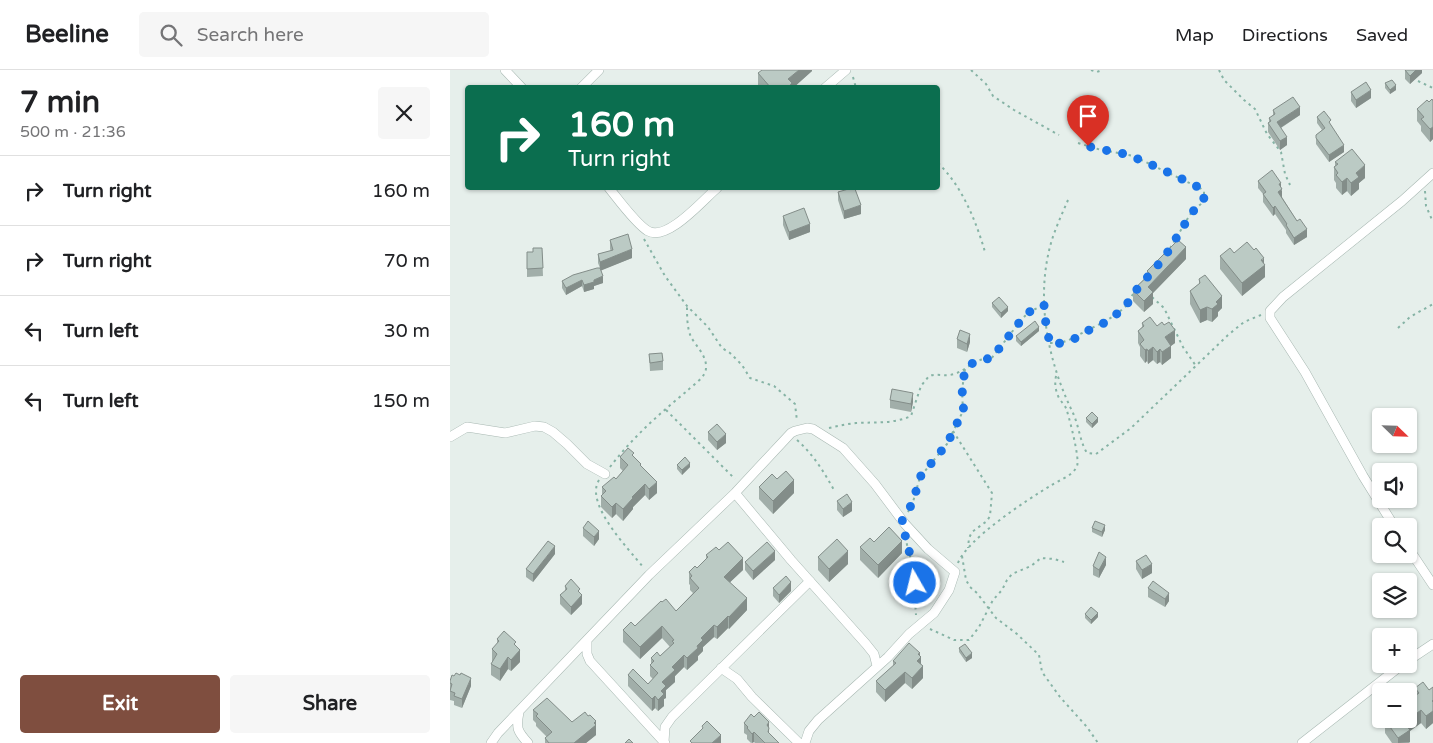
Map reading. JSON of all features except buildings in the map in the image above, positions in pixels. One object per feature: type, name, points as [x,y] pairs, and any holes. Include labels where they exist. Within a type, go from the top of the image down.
[{"type":"street","points":[[505,70],[519,85]]},
{"type":"street","points":[[584,85],[599,70]]},
{"type":"street","points":[[828,85],[846,70]]},
{"type":"street","points":[[1389,518],[1358,468],[1305,372],[1270,318],[1270,311],[1283,297],[1430,176]]},
{"type":"street","points":[[611,190],[641,226],[653,233],[664,231],[686,217],[715,190]]},
{"type":"street","points":[[450,437],[467,428],[505,432],[535,426],[544,428],[553,432],[587,464],[605,474]]},
{"type":"street","points":[[491,743],[498,733],[649,575],[738,489],[793,432],[807,428],[815,430],[843,448],[875,484],[904,523],[928,549],[955,572],[943,602],[928,620],[909,634],[888,657],[818,720],[809,731],[805,743]]},
{"type":"street","points":[[738,489],[810,581],[874,654],[877,666]]},
{"type":"street","points":[[1417,561],[1433,585]]},
{"type":"street","points":[[664,742],[665,727],[672,717],[810,581]]},
{"type":"street","points":[[587,642],[587,654],[590,661],[664,742]]},
{"type":"street","points":[[1417,655],[1433,644]]},
{"type":"street","points":[[874,654],[888,657]]},
{"type":"street","points":[[573,656],[590,661]]},
{"type":"street","points":[[721,668],[736,679],[799,743]]},
{"type":"street","points":[[1304,742],[1392,673]]},
{"type":"street","points":[[519,712],[518,731],[528,743]]},
{"type":"path","points":[[852,70],[855,85]]},
{"type":"path","points":[[971,70],[986,84],[993,96],[1058,135]]},
{"type":"path","points":[[1091,70],[1097,72],[1102,70]]},
{"type":"path","points":[[1219,70],[1224,80],[1255,109],[1267,134],[1281,152],[1285,174],[1290,185]]},
{"type":"path","points":[[1418,81],[1433,88]]},
{"type":"path","points":[[1078,143],[1098,150],[1133,156],[1160,170],[1171,173],[1204,191],[1202,203],[1191,214],[1167,252]]},
{"type":"path","points":[[940,166],[965,201],[976,223],[985,252]]},
{"type":"path","points":[[1430,176],[1425,202],[1433,222]]},
{"type":"path","points":[[1068,200],[1051,243],[1044,285],[1044,305],[1050,351],[1066,400],[1081,433],[1087,453],[1096,454],[1131,428],[1244,322],[1270,311]]},
{"type":"path","points":[[641,226],[644,241],[664,276],[687,306],[708,327],[722,348],[742,365],[750,378],[774,386],[795,404],[797,422],[793,432],[821,468],[834,490]]},
{"type":"path","points":[[1050,344],[1074,339],[1104,323],[1125,308],[1138,287]]},
{"type":"path","points":[[1148,293],[1164,308],[1183,347],[1196,366]]},
{"type":"path","points":[[1398,328],[1410,317],[1433,304]]},
{"type":"path","points":[[815,430],[854,423],[878,424],[912,416],[921,386],[929,376],[954,374],[976,361],[984,358],[991,359],[1022,319],[1029,312],[1044,305]]},
{"type":"path","points":[[649,575],[599,509],[596,496],[597,483],[631,442],[655,417],[666,410],[698,382],[706,370],[706,361],[690,336],[687,306]]},
{"type":"path","points":[[965,369],[962,390],[963,411],[941,454],[920,477],[913,502],[904,523],[905,539],[916,579],[914,589],[919,627],[954,640],[970,640],[989,610],[993,600],[1012,574],[1031,566],[1041,558],[1064,562]]},
{"type":"path","points":[[955,572],[962,554],[975,540],[1014,510],[1052,484],[1070,475],[1076,469],[1078,453],[1067,409],[1056,389],[1055,379],[1057,372]]},
{"type":"path","points":[[666,410],[738,489]]},
{"type":"path","points":[[953,431],[992,493],[990,516],[987,521],[972,532],[968,548]]},
{"type":"path","points":[[962,554],[968,584],[989,610],[1039,655],[1042,672],[1098,743]]},
{"type":"route","points":[[915,583],[915,573],[905,539],[906,524],[902,521],[913,502],[920,477],[941,454],[963,411],[962,390],[965,369],[976,361],[984,358],[991,359],[1022,319],[1029,312],[1044,305],[1050,344],[1074,339],[1104,323],[1125,308],[1132,295],[1164,258],[1191,214],[1202,203],[1204,198],[1204,191],[1171,173],[1160,170],[1133,156],[1098,150],[1088,146]]}]
